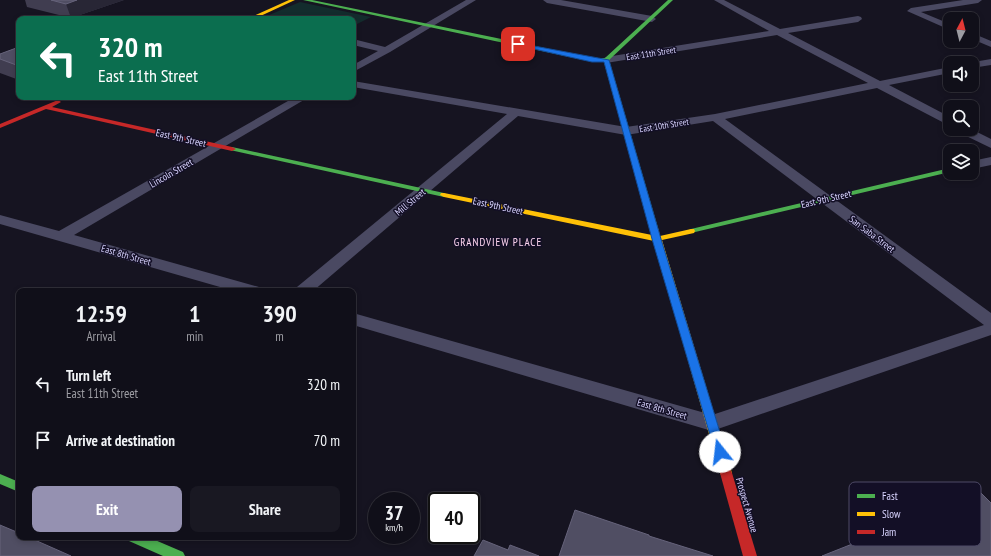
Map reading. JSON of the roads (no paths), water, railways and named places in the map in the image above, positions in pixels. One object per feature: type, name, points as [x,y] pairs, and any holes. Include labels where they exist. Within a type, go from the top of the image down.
[{"type":"street","points":[[259,16],[293,0]]},
{"type":"street","name":"East 11th Street","points":[[305,0],[592,60],[606,60],[858,19]]},
{"type":"street","points":[[356,66],[472,0]]},
{"type":"street","points":[[547,0],[652,19]]},
{"type":"street","points":[[606,60],[671,0]]},
{"type":"street","points":[[718,0],[943,118]]},
{"type":"street","points":[[943,24],[911,11],[978,0]]},
{"type":"street","points":[[979,39],[991,44]]},
{"type":"street","points":[[356,43],[387,50]]},
{"type":"street","name":"Prospect Avenue","points":[[606,60],[750,556]]},
{"type":"street","points":[[979,64],[991,62]]},
{"type":"street","name":"East 10th Street","points":[[356,85],[626,131],[715,117],[943,71]]},
{"type":"street","points":[[0,126],[61,100]]},
{"type":"street","name":"Lincoln Street","points":[[60,237],[298,100]]},
{"type":"street","name":"East 9th Street","points":[[45,107],[423,191],[657,239],[943,172]]},
{"type":"street","name":"Mill Street","points":[[307,288],[516,112]]},
{"type":"street","name":"San Saba Street","points":[[715,117],[991,322]]},
{"type":"street","points":[[976,136],[991,144]]},
{"type":"street","points":[[979,164],[991,161]]},
{"type":"street","name":"East 8th Street","points":[[0,219],[242,288]]},
{"type":"street","name":"East 8th Street","points":[[356,321],[712,423]]},
{"type":"street","points":[[712,423],[991,329]]},
{"type":"street","points":[[0,479],[16,486]]},
{"type":"street","points":[[141,540],[178,556]]},
{"type":"district","name":"GRANDVIEW PLACE","points":[[498,242]]}]
